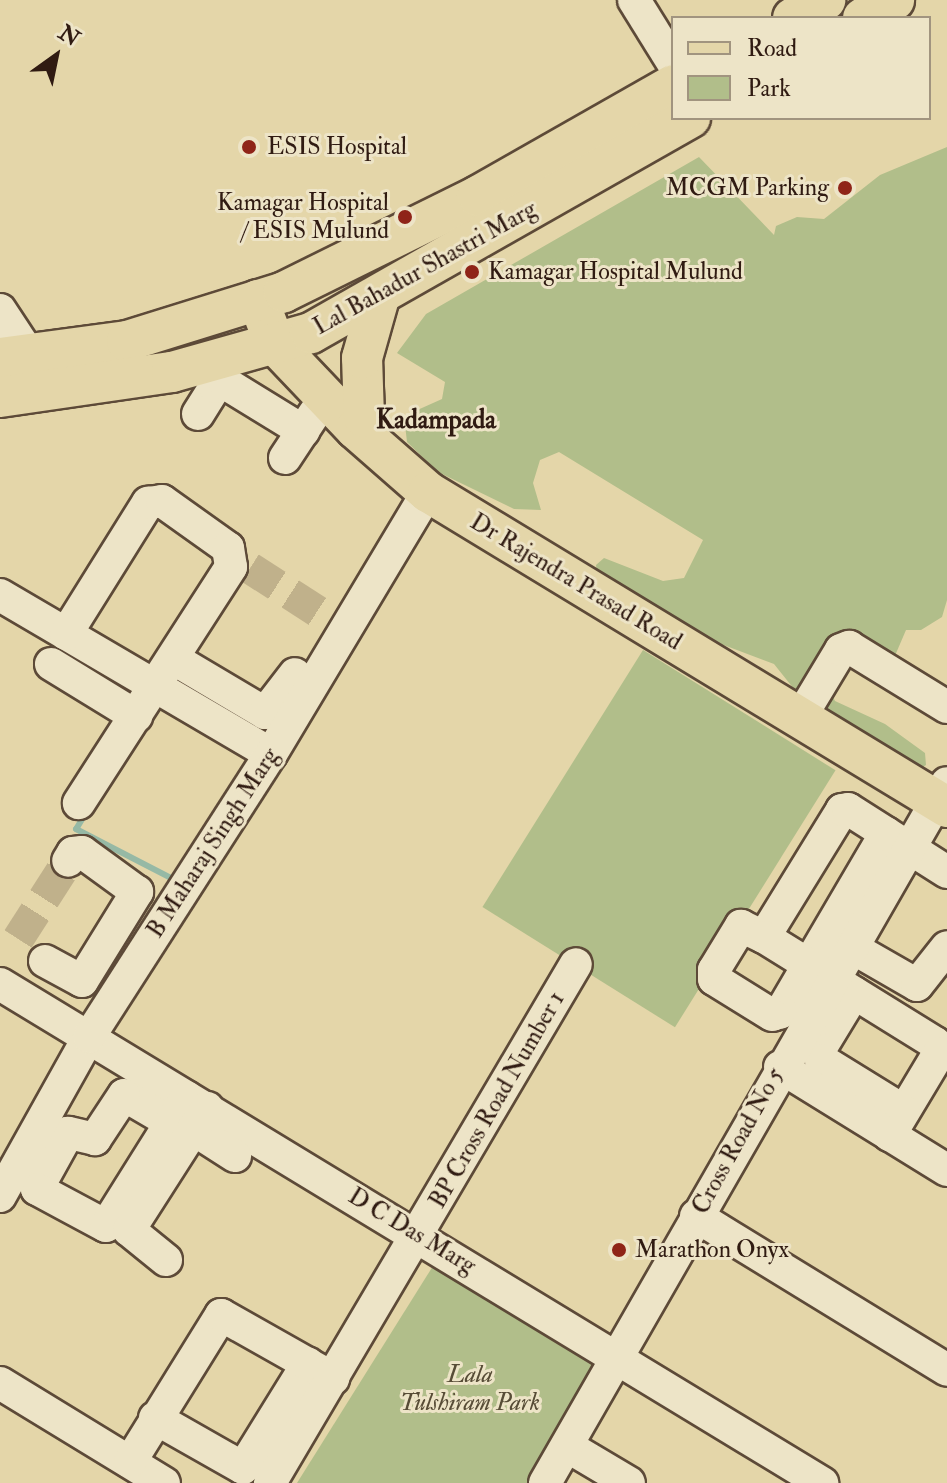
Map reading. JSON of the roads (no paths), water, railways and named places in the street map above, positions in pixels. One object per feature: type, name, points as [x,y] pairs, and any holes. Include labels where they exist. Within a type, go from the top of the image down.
[{"type":"main road","points":[[797,16],[825,0]]},
{"type":"main road","points":[[866,16],[894,0]]},
{"type":"main road","name":"Lal Bahadur Shastri Marg","points":[[14,356],[127,341],[271,296],[478,196],[671,86]]},
{"type":"main road","name":"Lal Bahadur Shastri Marg","points":[[0,397],[172,372],[288,340],[379,298],[687,120]]},
{"type":"main road","name":"Dr Rajendra Prasad Road","points":[[271,296],[288,340],[325,396],[371,430],[428,492],[800,718],[944,797]]},
{"type":"main road","points":[[371,430],[362,358],[379,298]]},
{"type":"main road","points":[[288,340],[371,430]]},
{"type":"street","points":[[634,0],[671,60]]},
{"type":"street","points":[[0,310],[14,356]]},
{"type":"street","points":[[198,414],[215,387],[225,383],[303,431]]},
{"type":"street","points":[[285,458],[325,396]]},
{"type":"street","name":"B Maharaj Singh Marg","points":[[0,1196],[89,1037],[271,754],[334,622],[428,492]]},
{"type":"street","points":[[66,634],[148,503],[162,501],[228,548],[233,557],[161,689]]},
{"type":"street","points":[[79,803],[136,716],[184,665],[239,576],[250,568]]},
{"type":"street","points":[[6,610],[66,634],[271,754]]},
{"type":"street","points":[[184,665],[265,713],[273,709],[334,622]]},
{"type":"street","points":[[800,718],[841,650],[849,647],[947,707]]},
{"type":"street","points":[[51,664],[136,716]]},
{"type":"street","name":"Cross Road No 5","points":[[545,1483],[620,1358],[696,1216],[831,979],[860,953],[917,853],[944,797]]},
{"type":"street","points":[[764,937],[842,810],[917,853],[831,979],[777,1016],[714,979],[714,970],[741,926],[764,937],[831,979],[938,1048],[897,1123]]},
{"type":"street","points":[[45,961],[82,981],[109,940],[136,888],[82,852],[73,853],[68,861]]},
{"type":"street","points":[[109,940],[139,959]]},
{"type":"street","points":[[860,953],[917,985],[947,947]]},
{"type":"street","name":"BP Cross Road Number 1","points":[[270,1483],[320,1370],[418,1234],[576,964]]},
{"type":"street","points":[[831,979],[821,1060],[897,1123],[947,1170]]},
{"type":"street","name":"D C Das Marg","points":[[0,984],[89,1037],[189,1114],[418,1234],[822,1483]]},
{"type":"street","points":[[780,1067],[897,1123]]},
{"type":"street","points":[[189,1114],[106,1226],[37,1189],[68,1133],[95,1139],[124,1095],[189,1114],[235,1156]]},
{"type":"street","points":[[166,1260],[132,1237],[129,1230],[189,1114]]},
{"type":"street","points":[[696,1216],[947,1370]]},
{"type":"street","points":[[130,1462],[155,1418],[221,1315],[320,1370],[243,1468],[155,1418]]},
{"type":"street","points":[[0,1383],[164,1483]]},
{"type":"street","points":[[567,1446],[629,1483]]},
{"type":"waterway","points":[[87,811],[76,829],[175,880]]},
{"type":"tunnel","points":[[250,568],[326,617]]},
{"type":"tunnel","points":[[18,939],[68,861]]},
{"type":"place","name":"ESIS Hospital","points":[[249,147]]},
{"type":"place","name":"MCGM Parking","points":[[845,188]]},
{"type":"place","name":"Kamagar Hospital / ESIS Mulund","points":[[405,217]]},
{"type":"place","name":"Kamagar Hospital Mulund","points":[[472,272]]},
{"type":"place","name":"Marathon Onyx","points":[[619,1250]]},
{"type":"district","name":"Kadampada","points":[[436,421]]},
{"type":"park label","name":"Lala Tulshiram Park","points":[[470,1389]]}]
